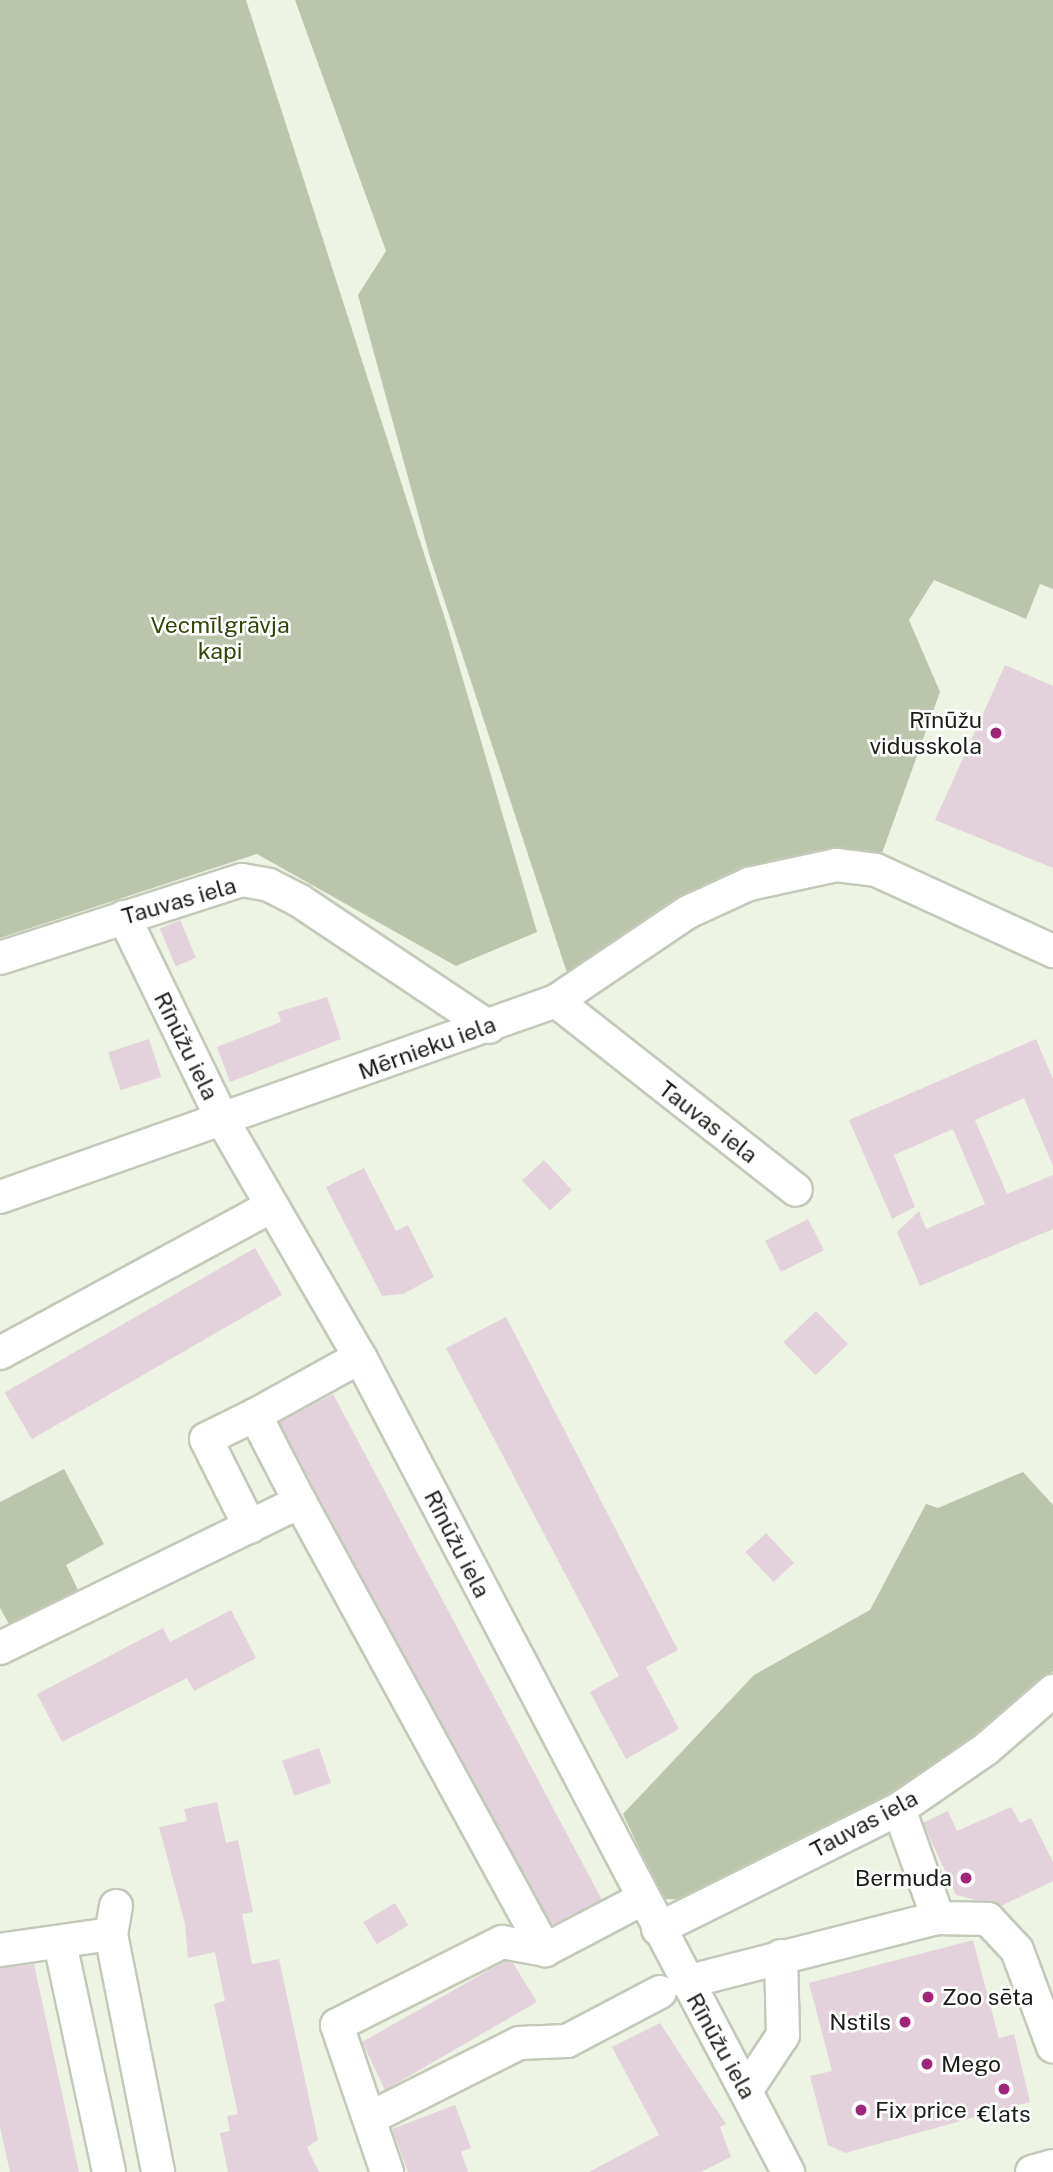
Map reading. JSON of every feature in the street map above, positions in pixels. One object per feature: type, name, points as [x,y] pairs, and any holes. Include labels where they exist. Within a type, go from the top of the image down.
[{"type":"street","name":"Mērnieku iela","points":[[0,1198],[489,1027],[556,1001],[688,912],[749,884],[836,865],[876,870],[1053,951]]},
{"type":"street","name":"Tauvas iela","points":[[0,958],[242,880],[269,885],[489,1027]]},
{"type":"street","name":"Rīnūžu iela","points":[[124,917],[223,1121],[360,1357],[658,1929],[673,1987],[746,2091],[789,2172]]},
{"type":"street","name":"Tauvas iela","points":[[556,1001],[796,1190]]},
{"type":"street","points":[[0,1353],[272,1206]]},
{"type":"street","points":[[250,1527],[206,1440],[360,1357]]},
{"type":"street","points":[[255,1415],[545,1950]]},
{"type":"street","points":[[0,1648],[300,1502]]},
{"type":"street","name":"Tauvas iela","points":[[658,1929],[899,1809],[986,1749],[1053,1692]]},
{"type":"street","points":[[899,1809],[938,1918]]},
{"type":"street","points":[[378,2168],[370,2118],[337,2025],[502,1942],[545,1950],[642,1899]]},
{"type":"street","points":[[370,2118],[519,2043],[567,2041],[673,1987],[782,1956],[938,1918],[988,1919],[1017,1950],[1053,2047]]},
{"type":"street","points":[[0,1950],[60,1943],[113,1920],[158,2172]]},
{"type":"street","points":[[60,1943],[109,2172]]},
{"type":"street","points":[[746,2091],[783,2035],[782,1956]]},
{"type":"street","points":[[1032,2172],[1053,2166]]},
{"type":"green space","name":"Vecmīlgrāvja kapi","points":[[0,0],[246,0],[447,625],[537,932],[456,966],[257,854],[0,938]]},
{"type":"green space","points":[[295,0],[1053,0],[1053,589],[1040,584],[1026,619],[934,580],[909,620],[940,692],[876,870],[749,884],[573,991],[429,554],[358,295],[386,251]]},
{"type":"green space","points":[[64,1469],[104,1544],[66,1565],[78,1590],[9,1624],[0,1608],[0,1502]]},
{"type":"green space","points":[[1023,1472],[1053,1505],[1053,1671],[925,1780],[703,1900],[663,1899],[623,1814],[754,1675],[870,1610],[926,1504],[938,1508]]},
{"type":"building","points":[[1005,665],[1053,686],[1053,868],[935,820]]},
{"type":"building","points":[[180,920],[196,958],[176,966],[160,929]]},
{"type":"building","points":[[327,997],[341,1039],[230,1082],[217,1047],[281,1022],[278,1012]]},
{"type":"building","points":[[149,1039],[161,1077],[120,1090],[108,1052]]},
{"type":"building","points":[[1036,1039],[1053,1079],[1053,1166],[1024,1098],[975,1120],[1007,1194],[1053,1175],[1053,1229],[920,1286],[897,1232],[919,1211],[926,1229],[985,1204],[953,1129],[894,1155],[915,1207],[892,1219],[849,1120]]},
{"type":"building","points":[[544,1160],[572,1190],[550,1210],[522,1180]]},
{"type":"building","points":[[364,1168],[396,1231],[408,1225],[434,1277],[403,1294],[382,1296],[326,1187]]},
{"type":"building","points":[[808,1219],[824,1250],[781,1272],[765,1241]]},
{"type":"building","points":[[255,1248],[282,1295],[32,1439],[5,1392]]},
{"type":"building","points":[[816,1311],[848,1344],[816,1375],[784,1342]]},
{"type":"building","points":[[506,1317],[678,1650],[646,1667],[679,1729],[626,1759],[590,1692],[619,1676],[446,1348]]},
{"type":"building","points":[[333,1394],[602,1900],[548,1929],[279,1423]]},
{"type":"building","points":[[766,1533],[794,1563],[773,1582],[746,1552]]},
{"type":"building","points":[[231,1610],[256,1658],[194,1691],[187,1678],[62,1742],[37,1694],[163,1628],[170,1642]]},
{"type":"building","points":[[319,1748],[331,1783],[294,1796],[282,1761]]},
{"type":"building","points":[[217,1802],[226,1843],[238,1840],[253,1912],[242,1914],[252,1964],[279,1959],[318,2140],[307,2147],[319,2172],[228,2172],[220,2133],[230,2131],[227,2116],[238,2114],[214,2004],[225,2001],[215,1952],[188,1958],[185,1924],[159,1827],[187,1821],[184,1809]]},
{"type":"building","points":[[1011,1807],[1020,1823],[1031,1818],[1053,1862],[1053,1881],[1001,1906],[956,1895],[923,1823],[948,1811],[957,1831]]},
{"type":"building","points":[[395,1903],[408,1925],[377,1944],[363,1922]]},
{"type":"building","points":[[973,1940],[999,2038],[1014,2034],[1030,2102],[845,2153],[828,2145],[810,2076],[832,2071],[809,1983]]},
{"type":"building","points":[[505,1961],[513,1963],[537,2002],[385,2090],[362,2042]]},
{"type":"building","points":[[34,1964],[79,2172],[10,2172],[0,2127],[0,1968]]},
{"type":"building","points":[[660,2023],[726,2124],[720,2127],[731,2157],[701,2172],[589,2172],[659,2135],[612,2047]]},
{"type":"building","points":[[455,2105],[471,2148],[461,2152],[468,2172],[408,2172],[392,2129]]},
{"type":"place","name":"Rīnūžu vidusskola","points":[[996,733]]},
{"type":"place","name":"Bermuda","points":[[966,1878]]},
{"type":"place","name":"Zoo sēta","points":[[928,1997]]},
{"type":"place","name":"Nstils","points":[[905,2022]]},
{"type":"place","name":"Mego","points":[[927,2064]]},
{"type":"place","name":"€lats","points":[[1004,2089]]},
{"type":"place","name":"Fix price","points":[[861,2110]]}]
